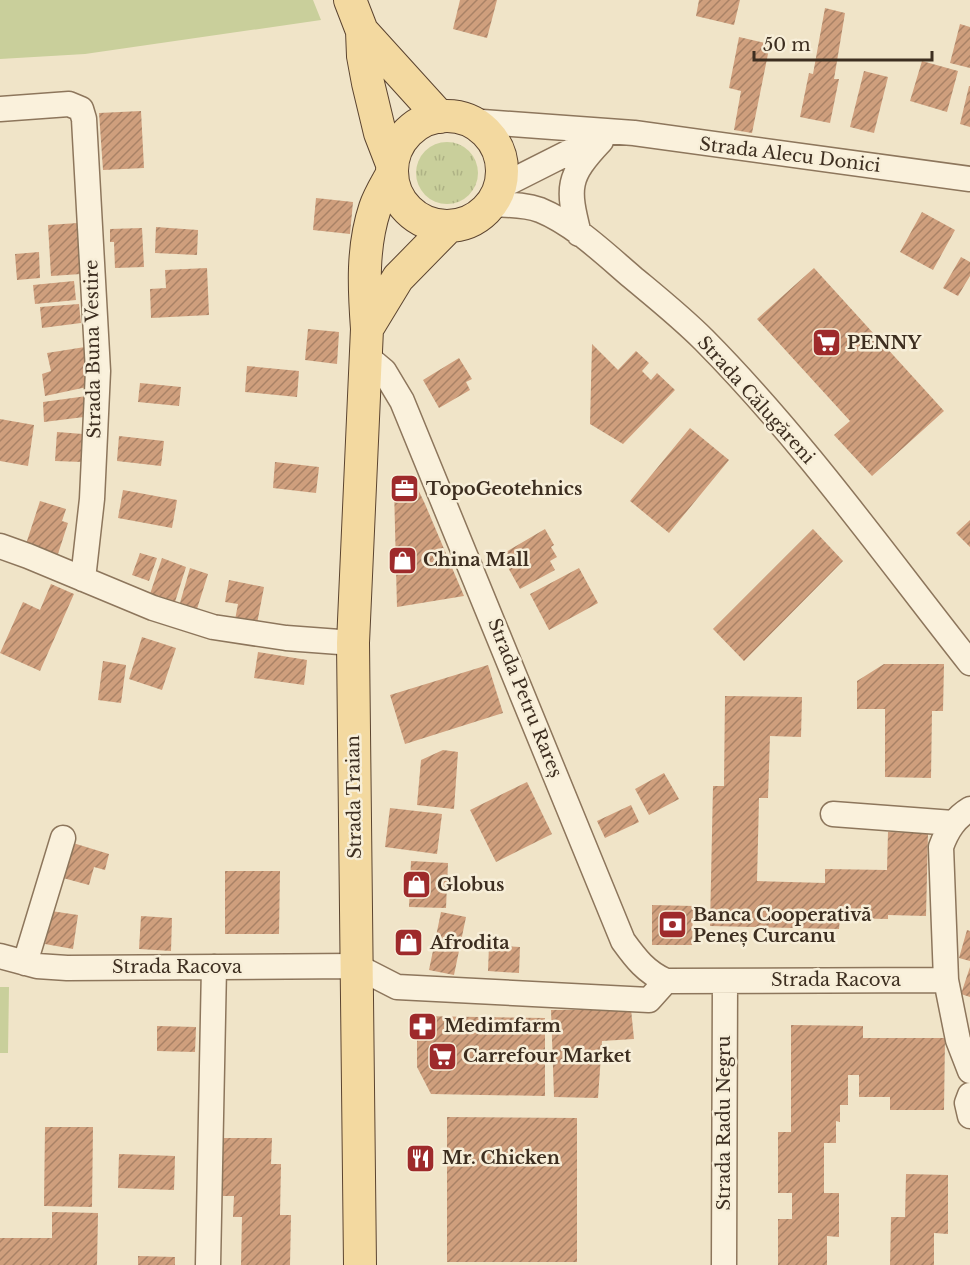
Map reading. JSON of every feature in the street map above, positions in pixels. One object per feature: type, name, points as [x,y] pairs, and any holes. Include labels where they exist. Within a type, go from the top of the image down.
[{"type":"main road","points":[[350,0],[362,31],[363,56],[368,83],[392,169],[394,188],[410,212],[422,220],[449,226],[468,222],[477,216],[494,196],[501,171],[495,145],[488,135],[454,119],[362,31]]},
{"type":"main road","points":[[392,169],[396,150],[403,137],[413,127],[426,120],[454,119]]},
{"type":"main road","name":"Strada Traian","points":[[360,1265],[352,643],[366,342],[364,287],[367,238],[376,206],[392,169]]},
{"type":"main road","name":"Strada Traian","points":[[366,342],[398,278],[449,226]]},
{"type":"street","name":"Strada Buna Vestire","points":[[0,109],[69,104],[81,109],[84,119],[98,371],[92,499],[83,579]]},
{"type":"street","name":"Strada Alecu Donici","points":[[454,119],[528,127],[611,131],[970,179]]},
{"type":"street","points":[[494,196],[611,131]]},
{"type":"street","points":[[579,234],[572,207],[575,173],[581,162],[611,131]]},
{"type":"street","name":"Strada Călugăreni","points":[[494,196],[540,210],[579,234],[668,307],[741,379],[792,437],[970,663]]},
{"type":"street","name":"Strada Petru Rareș","points":[[366,342],[402,400],[623,940],[638,963],[654,976],[666,981]]},
{"type":"street","points":[[0,546],[153,608],[213,627],[286,638],[352,643]]},
{"type":"street","points":[[833,814],[961,816]]},
{"type":"street","points":[[961,816],[946,832],[941,847],[946,980],[958,1040],[970,1071]]},
{"type":"street","points":[[25,963],[63,838]]},
{"type":"street","name":"Strada Racova","points":[[0,956],[25,963],[68,968],[356,966]]},
{"type":"street","points":[[356,966],[396,987],[649,1000],[666,981],[725,981]]},
{"type":"street","points":[[208,1265],[214,968]]},
{"type":"street","name":"Strada Racova","points":[[725,981],[946,980]]},
{"type":"street","name":"Strada Radu Negru","points":[[724,1265],[725,981]]},
{"type":"street","points":[[970,1095],[967,1103],[970,1116]]},
{"type":"green space","points":[[0,0],[313,0],[321,20],[85,54],[0,59]]},
{"type":"green space","points":[[441,142],[453,142],[469,151],[476,161],[478,173],[476,185],[469,195],[453,204],[441,204],[430,199],[421,190],[416,179],[416,167],[421,156],[430,147]]},
{"type":"green space","points":[[0,987],[9,987],[8,1053],[0,1053]]},
{"type":"building","points":[[460,0],[497,0],[487,38],[453,29]]},
{"type":"building","points":[[699,0],[740,0],[734,25],[696,16]]},
{"type":"building","points":[[825,8],[845,13],[834,79],[839,79],[830,123],[800,117],[809,73],[813,74]]},
{"type":"building","points":[[960,24],[970,27],[970,68],[950,63]]},
{"type":"building","points":[[739,37],[770,44],[752,133],[734,130],[741,91],[729,88]]},
{"type":"building","points":[[922,61],[958,71],[947,112],[910,101]]},
{"type":"building","points":[[864,71],[888,77],[874,133],[850,127]]},
{"type":"building","points":[[970,86],[970,127],[960,124]]},
{"type":"building","points":[[141,111],[144,168],[103,170],[99,113]]},
{"type":"building","points":[[316,198],[353,202],[350,234],[313,230]]},
{"type":"building","points":[[922,212],[955,230],[933,270],[900,252]]},
{"type":"building","points":[[78,223],[81,274],[51,276],[48,225]]},
{"type":"building","points":[[156,227],[198,230],[197,255],[155,253]]},
{"type":"building","points":[[142,228],[144,267],[115,268],[114,242],[110,242],[110,229]]},
{"type":"building","points":[[39,252],[40,278],[17,280],[15,254]]},
{"type":"building","points":[[961,257],[970,262],[970,276],[958,296],[943,288]]},
{"type":"building","points":[[207,268],[209,315],[151,318],[150,289],[166,288],[165,270]]},
{"type":"building","points":[[814,268],[944,411],[872,476],[834,435],[850,421],[757,319]]},
{"type":"building","points":[[74,281],[76,300],[35,304],[33,285]]},
{"type":"building","points":[[79,304],[81,323],[42,328],[40,307]]},
{"type":"building","points":[[308,329],[339,332],[337,364],[305,360]]},
{"type":"building","points":[[592,344],[618,370],[636,351],[649,363],[642,371],[651,380],[657,373],[675,390],[623,444],[590,424]]},
{"type":"building","points":[[85,347],[87,387],[45,396],[42,374],[51,371],[47,353]]},
{"type":"building","points":[[459,358],[472,379],[466,382],[470,390],[439,408],[423,380]]},
{"type":"building","points":[[247,366],[299,371],[297,397],[245,392]]},
{"type":"building","points":[[140,383],[181,387],[179,406],[138,402]]},
{"type":"building","points":[[87,396],[84,417],[44,422],[43,402]]},
{"type":"building","points":[[0,419],[34,425],[28,466],[0,461]]},
{"type":"building","points":[[690,428],[729,460],[669,533],[630,501]]},
{"type":"building","points":[[57,432],[83,434],[82,462],[55,461]]},
{"type":"building","points":[[119,436],[164,441],[161,466],[117,461]]},
{"type":"building","points":[[275,462],[319,467],[316,493],[273,488]]},
{"type":"building","points":[[407,475],[414,481],[425,504],[464,596],[397,607],[394,488],[401,476]]},
{"type":"building","points":[[123,490],[177,500],[172,528],[118,518]]},
{"type":"building","points":[[40,501],[66,509],[62,521],[68,523],[58,554],[26,544]]},
{"type":"building","points":[[970,520],[970,547],[956,533]]},
{"type":"building","points":[[545,529],[554,545],[551,547],[557,557],[550,561],[555,570],[520,589],[501,555]]},
{"type":"building","points":[[813,529],[843,561],[744,661],[713,629]]},
{"type":"building","points":[[140,553],[157,558],[149,581],[132,575]]},
{"type":"building","points":[[162,558],[186,567],[175,602],[150,594]]},
{"type":"building","points":[[190,568],[208,574],[197,609],[180,603]]},
{"type":"building","points":[[579,568],[598,603],[549,630],[530,594]]},
{"type":"building","points":[[229,580],[264,587],[256,629],[234,625],[238,604],[225,602]]},
{"type":"building","points":[[51,584],[74,594],[40,671],[0,653],[23,602],[40,610]]},
{"type":"building","points":[[142,637],[176,648],[162,690],[129,679]]},
{"type":"building","points":[[258,652],[307,660],[304,685],[254,678]]},
{"type":"building","points":[[103,661],[126,665],[121,703],[98,700]]},
{"type":"building","points":[[884,664],[944,664],[943,711],[932,711],[931,778],[885,777],[885,709],[857,709],[857,681]]},
{"type":"building","points":[[488,665],[503,713],[405,744],[390,695]]},
{"type":"building","points":[[725,696],[802,697],[801,737],[770,736],[768,798],[759,798],[757,881],[825,883],[825,869],[887,870],[888,832],[928,833],[926,916],[888,915],[888,919],[840,918],[839,929],[710,926],[713,786],[724,786]]},
{"type":"building","points":[[443,750],[458,752],[454,809],[417,805],[421,760]]},
{"type":"building","points":[[664,773],[679,799],[649,815],[635,789]]},
{"type":"building","points":[[527,782],[552,834],[496,862],[470,810]]},
{"type":"building","points":[[631,805],[639,822],[605,838],[597,821]]},
{"type":"building","points":[[390,808],[442,814],[437,854],[385,847]]},
{"type":"building","points":[[73,843],[109,854],[105,870],[94,867],[89,885],[63,878]]},
{"type":"building","points":[[411,861],[448,863],[446,908],[409,907]]},
{"type":"building","points":[[225,871],[280,871],[279,934],[225,934]]},
{"type":"building","name":"Banca Cooperativă Peneș Curcanu","points":[[652,905],[693,906],[692,945],[652,945]]},
{"type":"building","points":[[51,911],[78,915],[73,949],[45,944]]},
{"type":"building","points":[[441,912],[466,917],[454,975],[429,970]]},
{"type":"building","points":[[141,916],[172,918],[171,951],[139,949]]},
{"type":"building","points":[[967,930],[970,931],[970,961],[959,958]]},
{"type":"building","points":[[489,945],[520,947],[519,973],[488,971]]},
{"type":"building","points":[[970,967],[970,997],[961,994]]},
{"type":"building","points":[[631,1009],[634,1039],[602,1041],[598,1098],[554,1097],[551,1010]]},
{"type":"building","points":[[417,1016],[545,1018],[545,1096],[431,1094],[417,1067]]},
{"type":"building","points":[[791,1025],[863,1026],[863,1038],[945,1038],[944,1110],[890,1110],[890,1097],[859,1097],[859,1075],[848,1075],[848,1105],[840,1105],[840,1122],[836,1121],[836,1143],[824,1143],[824,1193],[839,1193],[839,1237],[827,1236],[827,1265],[778,1265],[778,1219],[792,1219],[792,1193],[778,1193],[778,1132],[791,1132]]},
{"type":"building","points":[[157,1026],[196,1027],[195,1052],[157,1051]]},
{"type":"building","points":[[447,1117],[577,1118],[577,1262],[447,1262]]},
{"type":"building","points":[[45,1127],[93,1127],[92,1207],[44,1206]]},
{"type":"building","points":[[223,1138],[272,1138],[271,1164],[281,1164],[280,1215],[291,1215],[290,1265],[241,1265],[242,1217],[233,1217],[234,1196],[223,1196]]},
{"type":"building","points":[[119,1154],[175,1156],[174,1190],[118,1188]]},
{"type":"building","points":[[906,1174],[948,1175],[948,1234],[934,1233],[934,1265],[890,1265],[891,1217],[905,1217]]},
{"type":"building","points":[[52,1212],[98,1213],[97,1265],[0,1265],[0,1238],[52,1238]]},
{"type":"building","points":[[138,1256],[175,1257],[175,1265],[138,1265]]},
{"type":"place","name":"PENNY","points":[[826,343]]},
{"type":"place","name":"TopoGeotehnics","points":[[405,489]]},
{"type":"place","name":"China Mall","points":[[402,560]]},
{"type":"place","name":"Globus","points":[[416,885]]},
{"type":"place","name":"Banca Cooperativă Peneș Curcanu","points":[[672,925]]},
{"type":"place","name":"Afrodita","points":[[409,943]]},
{"type":"place","name":"Medimfarm","points":[[423,1026]]},
{"type":"place","name":"Carrefour Market","points":[[442,1056]]},
{"type":"place","name":"Mr. Chicken","points":[[421,1158]]}]
